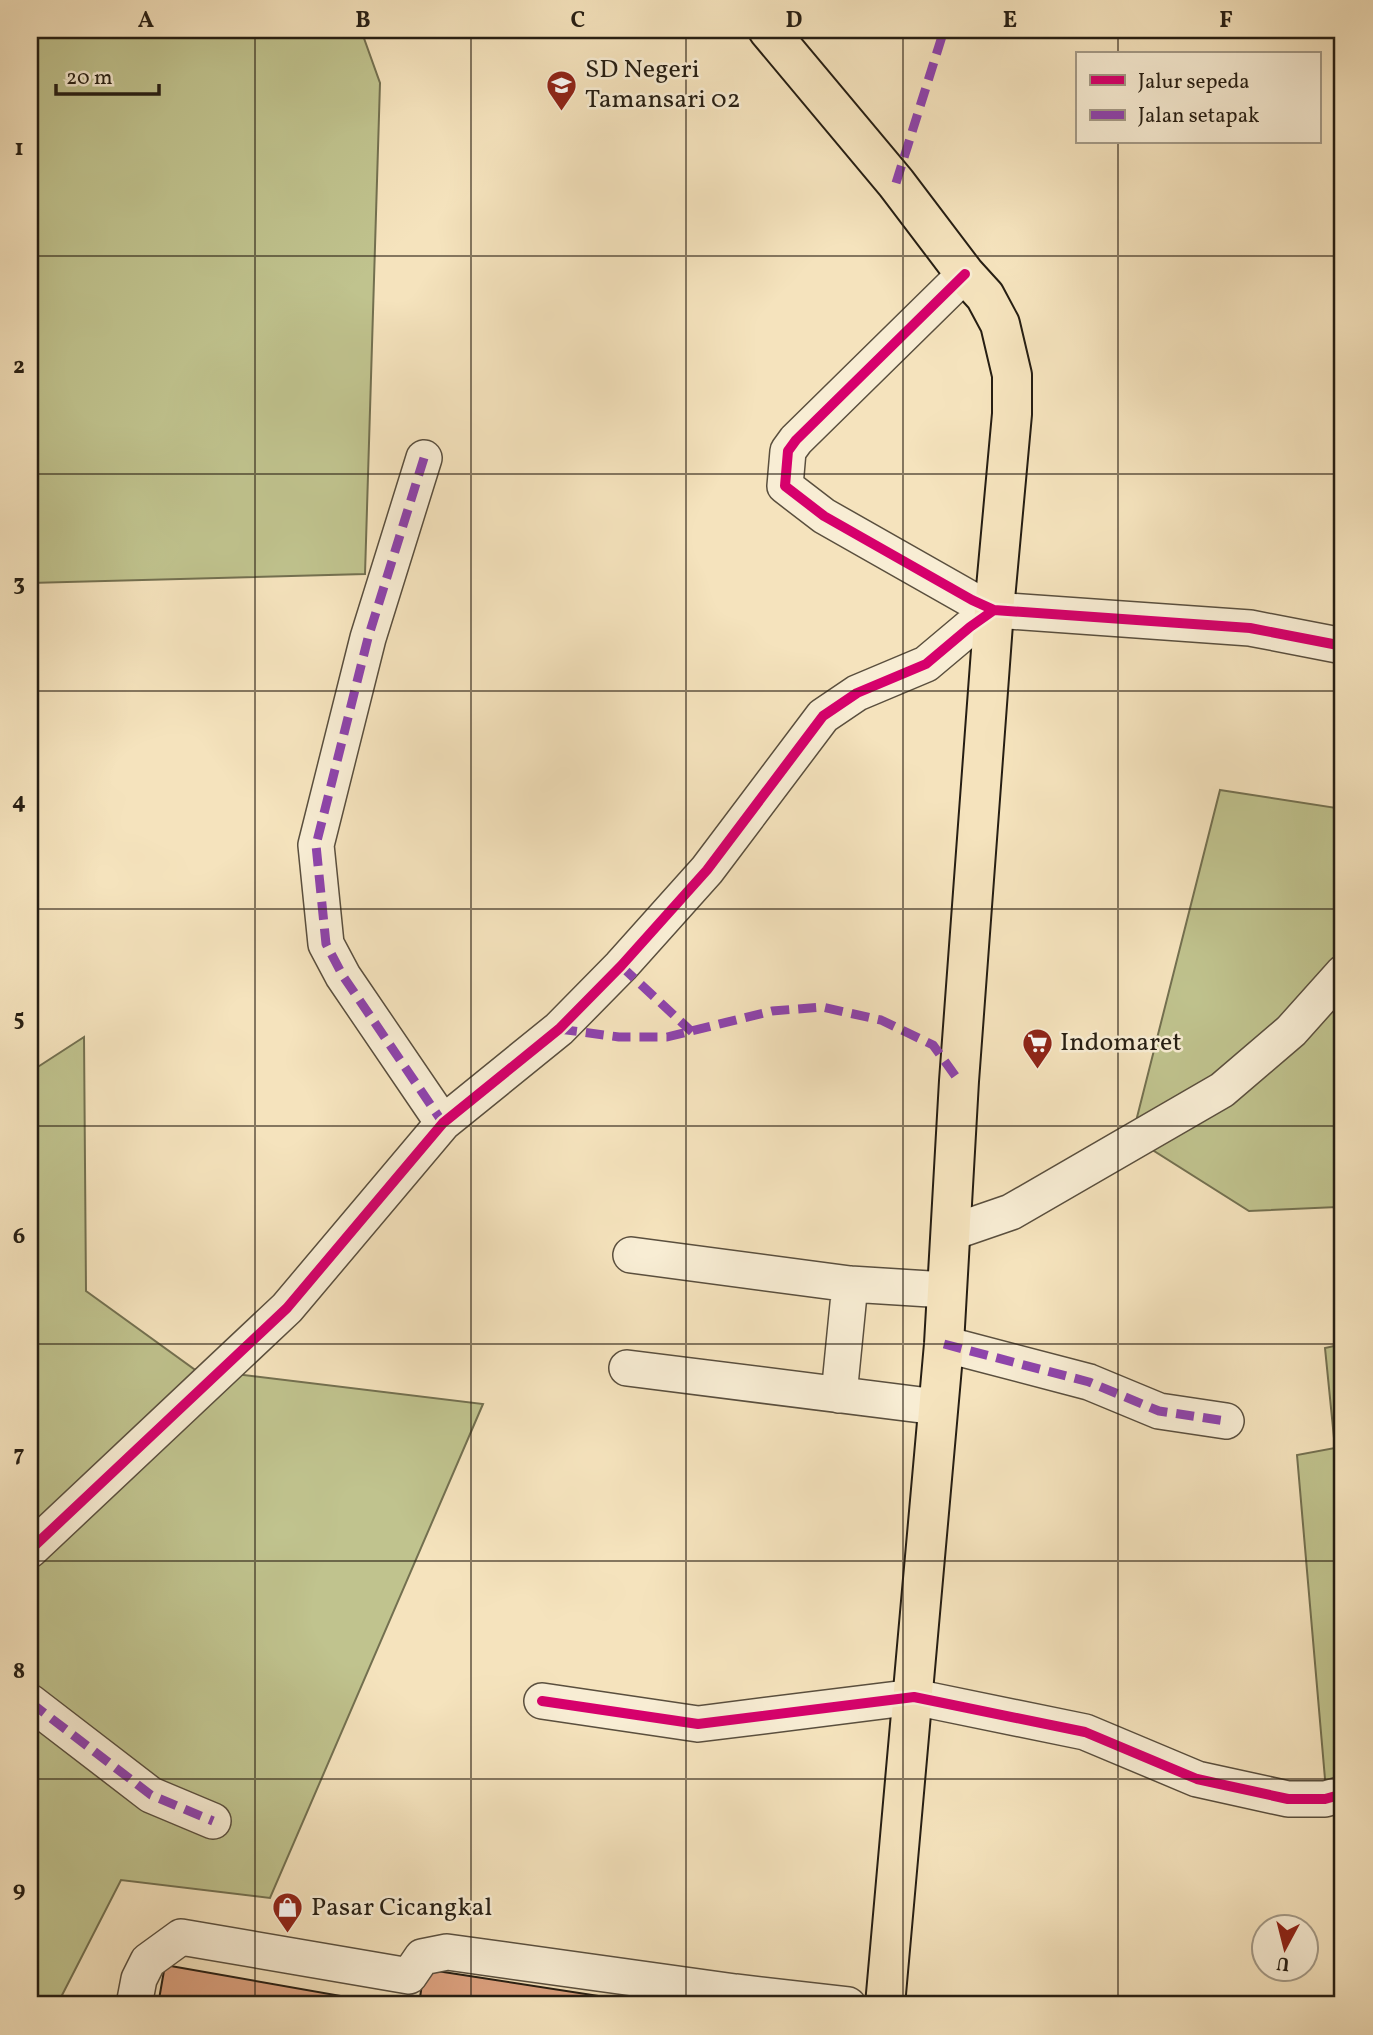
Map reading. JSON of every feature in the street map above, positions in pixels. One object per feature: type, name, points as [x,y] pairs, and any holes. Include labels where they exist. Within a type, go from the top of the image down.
[{"type":"main road","points":[[768,30],[896,183],[985,296],[1000,324],[1012,375],[1012,414],[994,610],[959,1081],[944,1344],[886,2005]]},
{"type":"street","points":[[965,274],[796,440],[788,451],[785,486],[824,516],[994,610],[1250,628],[1343,646]]},
{"type":"street","points":[[424,458],[368,638],[316,845],[326,944],[343,976],[443,1123]]},
{"type":"street","points":[[30,1550],[286,1308],[443,1123],[559,1029],[621,966],[707,870],[823,716],[857,693],[926,664],[994,610]]},
{"type":"street","points":[[950,1233],[1011,1212],[1222,1090],[1291,1031],[1343,973]]},
{"type":"street","points":[[631,1255],[850,1284],[946,1290]]},
{"type":"street","points":[[839,1395],[850,1284]]},
{"type":"street","points":[[944,1344],[1088,1382],[1159,1411],[1226,1421]]},
{"type":"street","points":[[627,1368],[937,1407]]},
{"type":"street","points":[[542,1701],[698,1724],[914,1696],[1085,1732],[1196,1779],[1288,1799],[1325,1799],[1343,1794]]},
{"type":"street","points":[[30,1702],[152,1795],[213,1821]]},
{"type":"street","points":[[134,2005],[139,1979],[148,1961],[181,1937],[406,1990],[422,1957],[447,1952],[734,1999],[848,2005]]},
{"type":"green space","points":[[30,30],[361,30],[380,83],[365,574],[30,583]]},
{"type":"green space","points":[[1220,790],[1343,809],[1343,1235],[1337,1207],[1249,1211],[1132,1137]]},
{"type":"green space","points":[[84,1037],[86,1291],[194,1369],[483,1404],[270,1898],[121,1880],[57,2005],[30,2005],[30,1072]]},
{"type":"green space","points":[[1343,1344],[1343,1797],[1327,1802],[1297,1455],[1335,1448],[1325,1348]]},
{"type":"building","points":[[165,1965],[392,2005],[158,2005]]},
{"type":"building","points":[[424,1969],[657,2005],[419,2005]]},
{"type":"marked path","points":[[896,183],[944,30]]},
{"type":"marked path","points":[[424,458],[368,638],[316,845],[326,944],[343,976],[443,1123]]},
{"type":"marked path","points":[[621,966],[692,1032]]},
{"type":"marked path","points":[[559,1029],[619,1037],[667,1037],[772,1011],[822,1007],[881,1020],[933,1045],[959,1081]]},
{"type":"marked path","points":[[944,1344],[1089,1382],[1159,1411],[1226,1421]]},
{"type":"marked path","points":[[30,1702],[151,1795],[213,1821]]},
{"type":"cycle path","points":[[965,274],[796,440],[788,451],[785,486],[824,516],[994,610],[1250,628],[1343,646]]},
{"type":"cycle path","points":[[30,1550],[287,1308],[443,1123],[559,1029],[621,966],[707,870],[823,716],[857,693],[926,664],[994,610]]},
{"type":"cycle path","points":[[542,1701],[698,1724],[914,1697],[1085,1732],[1197,1779],[1288,1799],[1325,1799],[1343,1794]]},
{"type":"place","name":"SD Negeri Tamansari 02","points":[[562,112]]},
{"type":"place","name":"Indomaret","points":[[1037,1070]]},
{"type":"place","name":"Pasar Cicangkal","points":[[288,1935]]}]
